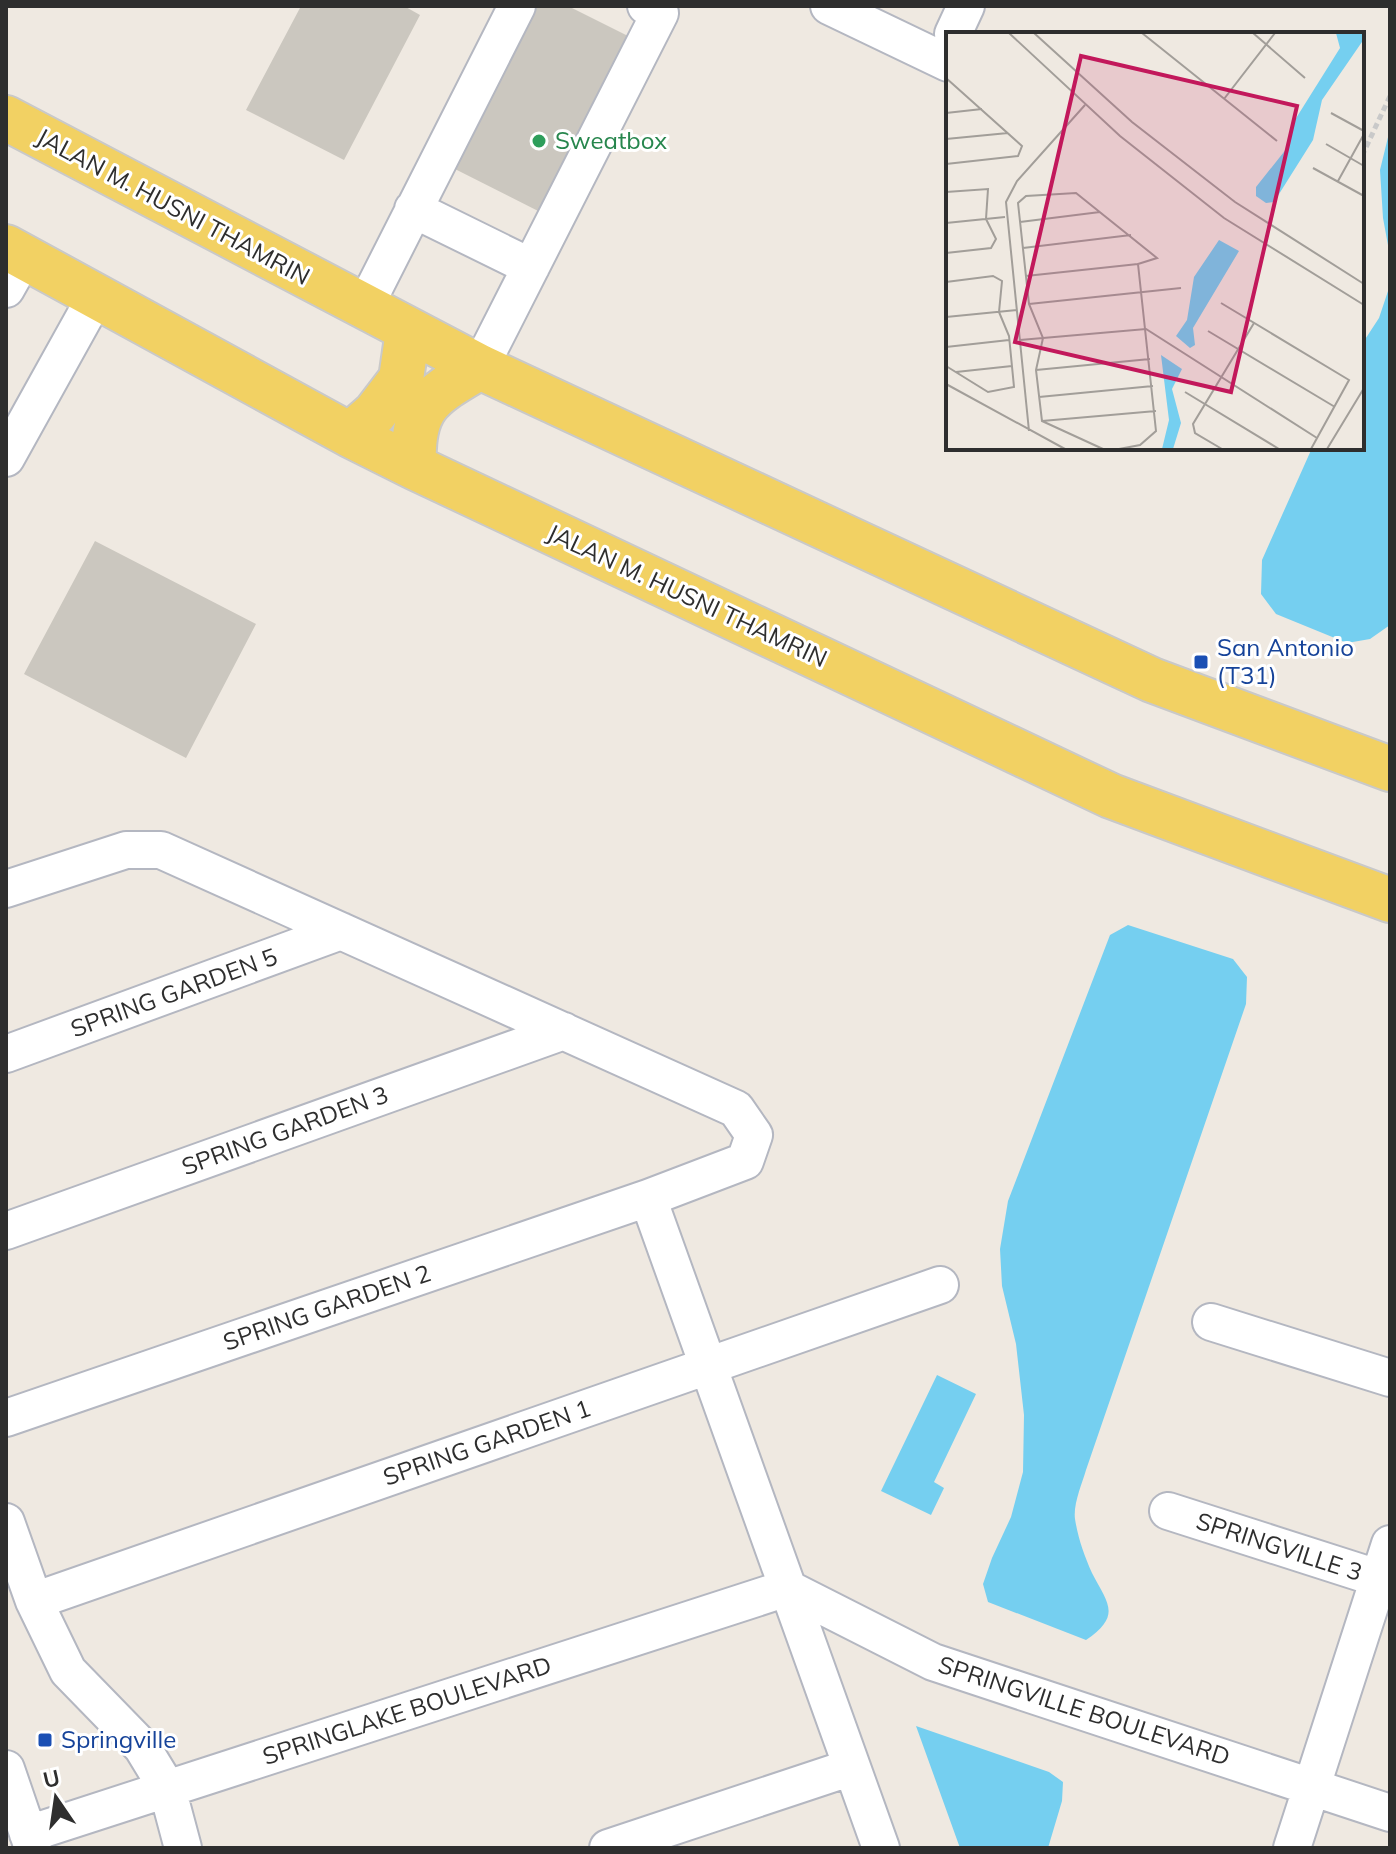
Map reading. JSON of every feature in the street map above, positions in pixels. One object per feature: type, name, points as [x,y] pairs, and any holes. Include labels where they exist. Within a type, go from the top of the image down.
[{"type":"main road","name":"JALAN M. HUSNI THAMRIN","points":[[6,118],[480,367],[1152,680],[1390,769]]},
{"type":"main road","name":"JALAN M. HUSNI THAMRIN","points":[[12,264],[96,296],[414,467],[1111,796],[1390,900]]},
{"type":"main road","points":[[350,435],[375,413],[401,379],[408,331]]},
{"type":"main road","points":[[414,467],[412,438],[420,413],[438,392],[480,367]]},
{"type":"street","points":[[364,308],[517,6]]},
{"type":"street","points":[[480,367],[660,13],[646,6]]},
{"type":"street","points":[[829,6],[946,49]]},
{"type":"street","points":[[955,32],[966,6]]},
{"type":"street","points":[[413,209],[531,267]]},
{"type":"street","points":[[6,458],[96,296]]},
{"type":"street","points":[[6,889],[126,850],[161,850],[564,1031]]},
{"type":"street","name":"SPRING GARDEN 5","points":[[6,1054],[341,931]]},
{"type":"street","name":"SPRING GARDEN 2","points":[[6,1418],[648,1198],[745,1161],[754,1135],[736,1109],[564,1031]]},
{"type":"street","name":"SPRING GARDEN 3","points":[[6,1231],[564,1031]]},
{"type":"street","points":[[648,1198],[881,1848]]},
{"type":"street","name":"SPRING GARDEN 1","points":[[34,1601],[940,1285]]},
{"type":"street","points":[[1211,1322],[1390,1378]]},
{"type":"street","name":"SPRINGVILLE 3","points":[[1168,1511],[1384,1580]]},
{"type":"street","points":[[6,1522],[34,1601],[68,1671],[142,1747],[167,1788],[183,1848]]},
{"type":"street","points":[[1292,1848],[1384,1580],[1390,1544]]},
{"type":"street","name":"SPRINGVILLE BOULEVARD","points":[[787,1588],[933,1662],[1390,1813]]},
{"type":"street","name":"SPRINGLAKE BOULEVARD","points":[[30,1841],[167,1788],[787,1588]]},
{"type":"street","points":[[608,1848],[852,1767]]},
{"type":"street","points":[[6,1769],[30,1841]]},
{"type":"path","points":[[1364,152],[1390,96]]},
{"type":"water","points":[[1390,129],[1390,256],[1383,218],[1380,170]]},
{"type":"water","points":[[1390,285],[1390,625],[1370,639],[1347,643],[1276,614],[1261,594],[1262,560],[1311,450],[1364,450],[1364,341],[1379,318]]},
{"type":"water","points":[[1128,925],[1233,959],[1247,977],[1246,1004],[1077,1501],[1075,1519],[1080,1540],[1108,1609],[1104,1623],[1086,1640],[988,1602],[983,1584],[1011,1517],[1023,1472],[1024,1415],[1016,1344],[1002,1286],[1000,1249],[1008,1201],[1110,935]]},
{"type":"water","points":[[937,1375],[976,1394],[934,1482],[944,1488],[931,1515],[881,1491]]},
{"type":"water","points":[[916,1726],[1049,1772],[1063,1782],[1062,1801],[1048,1848],[960,1848]]},
{"type":"building","points":[[301,6],[404,6],[420,15],[344,160],[246,110]]},
{"type":"building","points":[[529,6],[568,6],[638,41],[548,216],[447,165]]},
{"type":"building","points":[[95,541],[256,624],[186,758],[24,674]]},
{"type":"place","name":"Sweatbox","points":[[539,141]]},
{"type":"place","name":"San Antonio (T31)","points":[[1201,662]]},
{"type":"place","name":"Springville","points":[[45,1740]]}]
